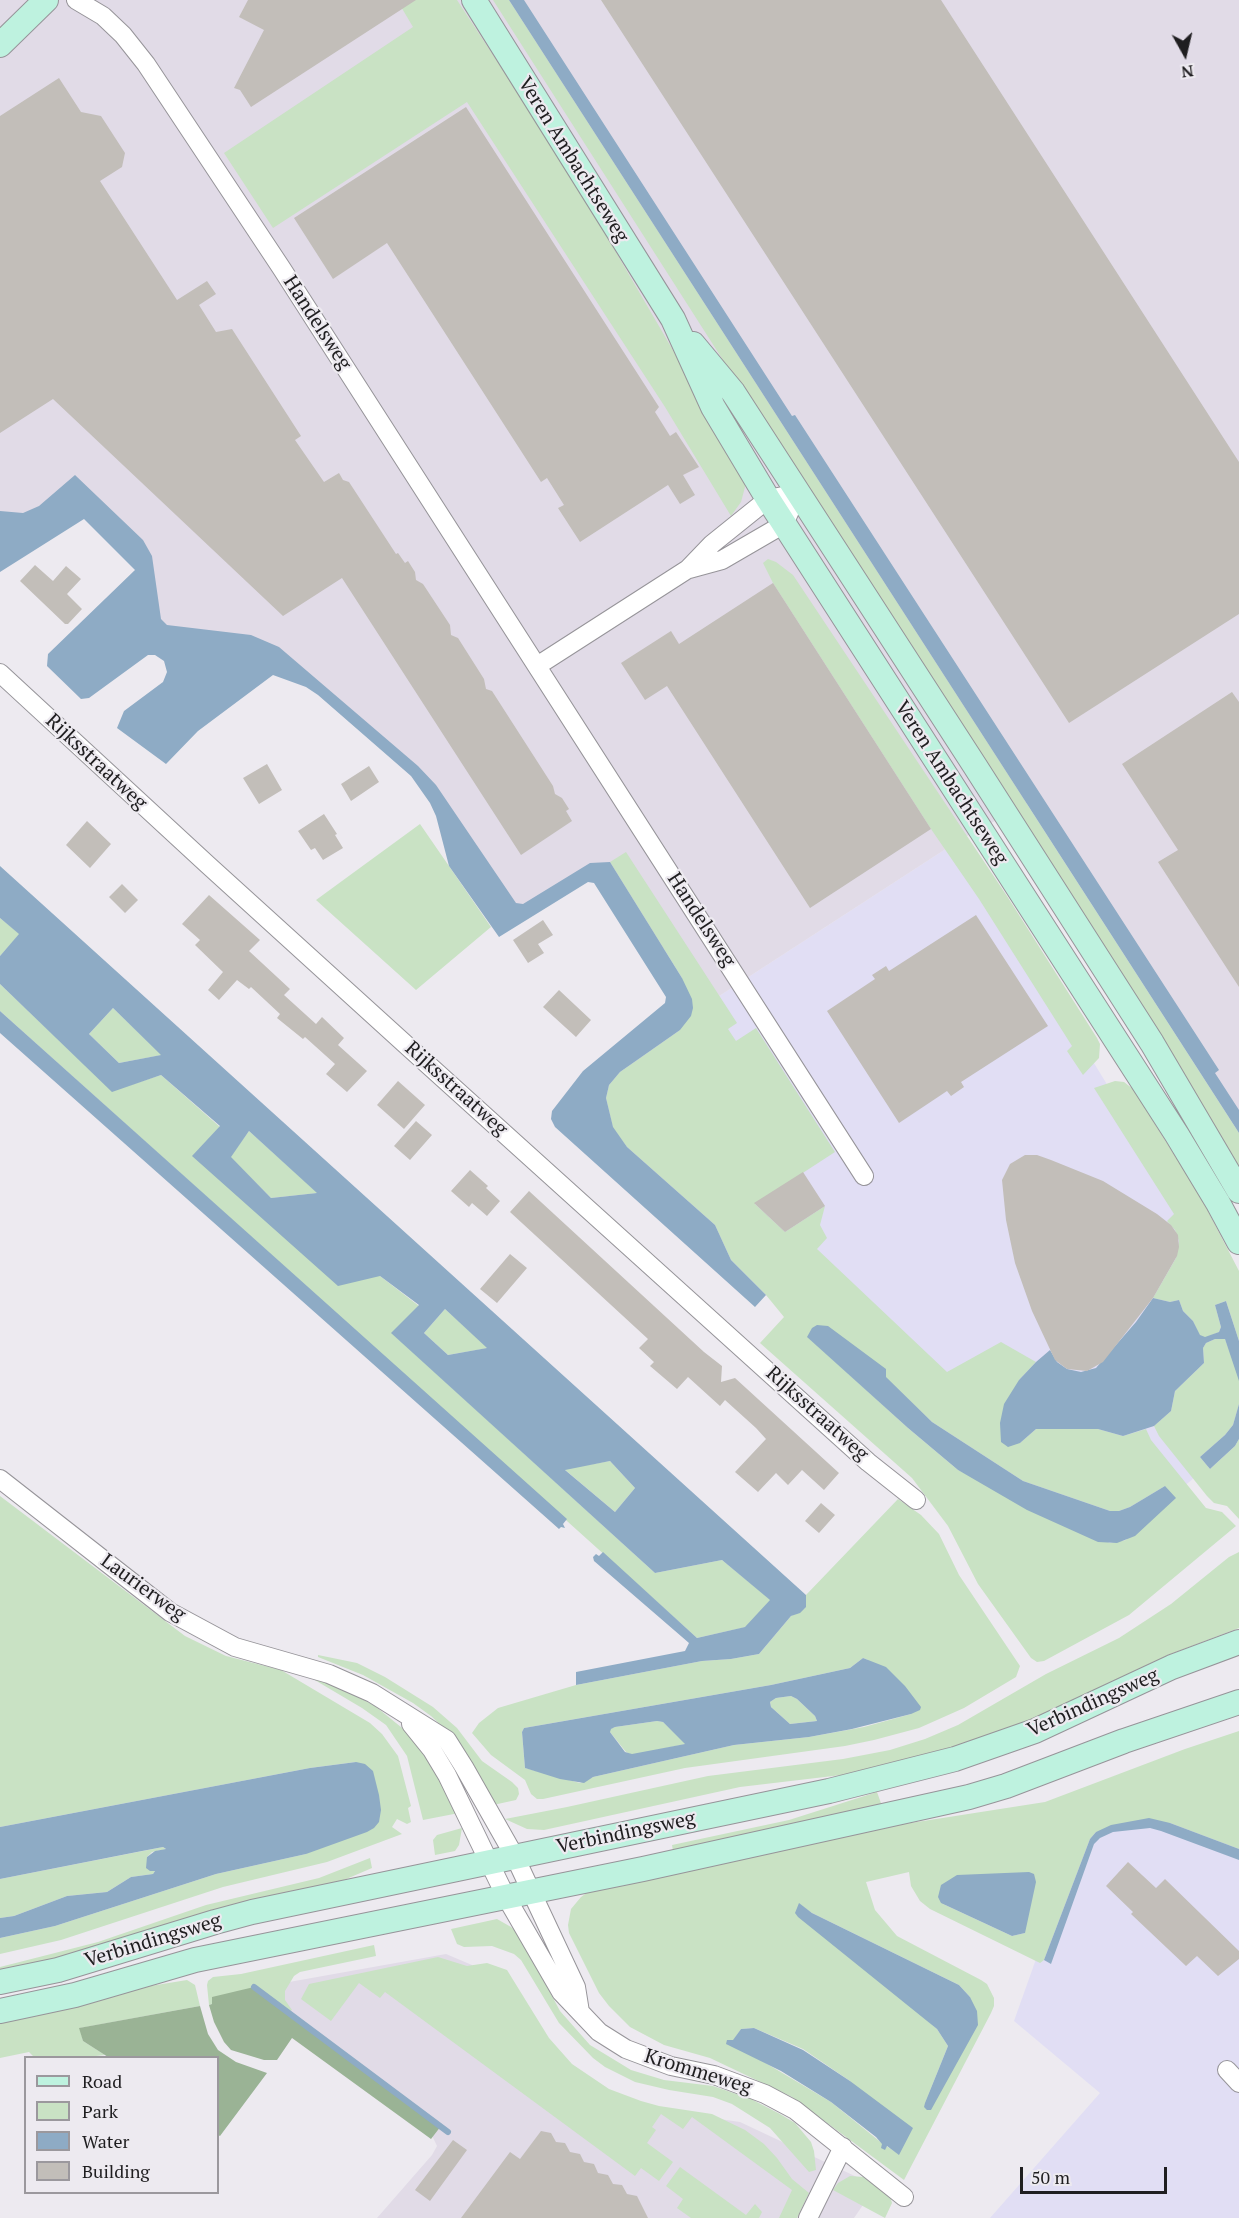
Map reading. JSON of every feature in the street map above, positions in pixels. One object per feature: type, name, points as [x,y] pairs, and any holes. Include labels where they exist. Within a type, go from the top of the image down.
[{"type":"street","points":[[0,45],[46,0]]},
{"type":"street","name":"Handelsweg","points":[[76,0],[103,16],[123,35],[146,64],[282,268],[864,1176]]},
{"type":"street","name":"Veren Ambachtseweg","points":[[474,0],[673,320],[713,407],[768,499],[1177,1135],[1239,1242]]},
{"type":"street","name":"Veren Ambachtseweg","points":[[673,320],[733,392],[1152,1043],[1239,1191]]},
{"type":"street","points":[[687,569],[722,560],[784,524],[798,494]]},
{"type":"street","points":[[537,666],[687,569],[712,544],[768,499],[798,494]]},
{"type":"street","name":"Rijksstraatweg","points":[[0,673],[370,1012],[868,1462],[916,1500]]},
{"type":"street","name":"Laurierweg","points":[[0,1479],[170,1612],[235,1647],[329,1674],[372,1693],[447,1740],[532,1892]]},
{"type":"street","name":"Verbindingsweg","points":[[0,1982],[58,1970],[252,1912],[829,1791],[955,1759],[1035,1731],[1172,1667],[1239,1642]]},
{"type":"street","name":"Verbindingsweg","points":[[0,2012],[75,1995],[195,1960],[413,1914],[532,1892],[984,1793],[1060,1767],[1124,1741],[1239,1702]]},
{"type":"street","name":"Laurierweg","points":[[401,1710],[432,1750],[447,1775],[506,1897]]},
{"type":"street","points":[[532,1892],[576,1987],[580,2012]]},
{"type":"street","name":"Krommeweg","points":[[506,1897],[561,1992],[599,2032],[626,2049],[671,2066],[714,2075],[765,2094],[795,2110],[904,2197]]},
{"type":"street","points":[[808,2218],[843,2147]]},
{"type":"shaded area","points":[[0,0],[1239,0],[1239,1133],[1037,798],[958,841],[710,1002],[596,872],[513,915],[435,794],[296,671],[168,642],[132,547],[75,499],[0,536]]},
{"type":"shaded area","points":[[958,841],[1179,1202],[1239,1358],[1239,1437],[1219,1457],[1127,1534],[940,1447],[562,1118],[710,1002]]},
{"type":"shaded area","points":[[1123,1810],[1239,1828],[1239,2218],[990,2218],[1100,2093],[1014,2021],[1078,1841]]},
{"type":"shaded area","points":[[446,1954],[505,1979],[552,2057],[616,2104],[740,2122],[876,2186],[854,2218],[377,2218],[432,2155],[437,2146],[427,2125],[250,1989]]},
{"type":"green space","points":[[397,0],[457,0],[567,168],[738,462],[744,476],[745,487],[741,502],[731,516],[665,407],[467,102],[273,228],[224,153],[413,27]]},
{"type":"green space","points":[[493,0],[509,0],[1239,1133],[1239,1178],[1193,1096]]},
{"type":"green space","points":[[768,559],[793,575],[1007,896],[1097,1038],[1100,1044],[1099,1058],[1083,1075],[1067,1051],[1072,1046],[773,583],[763,563]]},
{"type":"green space","points":[[420,824],[491,927],[416,990],[316,900]]},
{"type":"green space","points":[[626,852],[737,1023],[728,1029],[736,1041],[756,1028],[835,1152],[755,1204],[785,1232],[825,1206],[820,1225],[827,1238],[817,1249],[947,1372],[1001,1342],[1036,1362],[1019,1380],[1020,1443],[1036,1429],[1098,1429],[1123,1436],[1146,1429],[1151,1440],[1206,1508],[1222,1512],[1236,1526],[1129,1615],[1044,1661],[1037,1662],[1031,1658],[978,1584],[948,1526],[912,1478],[760,1343],[784,1317],[731,1260],[715,1225],[627,1147],[613,1128],[606,1098],[609,1085],[620,1072],[680,1030],[682,978],[610,862]],"holes":[[[808,1337],[885,1369],[885,1377],[932,1422],[1023,1481],[1110,1511],[1130,1507],[1165,1486],[1126,1540],[1110,1543],[958,1470]]]},
{"type":"green space","points":[[0,918],[20,934],[0,956]]},
{"type":"green space","points":[[0,984],[112,1091],[161,1075],[220,1127],[193,1156],[380,1276],[419,1306],[392,1333],[655,1573],[722,1560],[771,1600],[746,1627],[697,1638],[0,1011]]},
{"type":"green space","points":[[113,1008],[162,1055],[119,1063],[89,1034]]},
{"type":"green space","points":[[1115,1081],[1124,1082],[1133,1089],[1200,1196],[1239,1271],[1239,1341],[1226,1301],[1215,1305],[1221,1327],[1219,1332],[1205,1338],[1200,1336],[1193,1321],[1183,1311],[1179,1300],[1170,1302],[1153,1298],[1176,1258],[1179,1241],[1175,1230],[1167,1221],[1174,1214],[1094,1088]]},
{"type":"green space","points":[[249,1131],[318,1193],[271,1198],[230,1157]]},
{"type":"green space","points":[[445,1309],[488,1348],[448,1355],[424,1333]]},
{"type":"green space","points":[[1215,1339],[1225,1339],[1239,1376],[1239,1404],[1233,1425],[1200,1457],[1210,1469],[1235,1446],[1239,1439],[1239,1519],[1227,1506],[1214,1503],[1207,1496],[1159,1436],[1154,1426],[1171,1411],[1175,1391],[1204,1363],[1203,1348],[1206,1343]]},
{"type":"green space","points":[[610,1461],[635,1488],[615,1512],[564,1469]]},
{"type":"green space","points":[[0,1496],[185,1636],[226,1656],[281,1670],[370,1723],[382,1734],[398,1756],[411,1806],[408,1808],[411,1822],[407,1824],[397,1819],[392,1827],[402,1834],[327,1862],[223,1887],[61,1940],[0,1954],[0,1938],[55,1926],[216,1874],[306,1854],[356,1762],[310,1768],[0,1827]]},
{"type":"green space","points":[[898,1499],[921,1515],[939,1534],[959,1575],[1020,1666],[1016,1677],[964,1708],[919,1728],[845,1746],[685,1768],[543,1799],[537,1799],[531,1794],[525,1780],[491,1755],[472,1733],[479,1723],[498,1708],[576,1685],[702,1661],[759,1654],[791,1616],[805,1608],[806,1595]],"holes":[[[863,1658],[868,1660],[911,1714],[864,1727],[809,1737],[734,1745],[593,1777],[580,1783],[525,1768],[522,1732],[524,1728],[771,1685],[850,1668]]]},
{"type":"green space","points":[[1239,1552],[1239,1628],[1168,1655],[1045,1714],[993,1735],[942,1752],[850,1774],[740,1787],[544,1830],[527,1829],[505,1819],[708,1776],[843,1759],[890,1750],[925,1739],[958,1725],[1046,1674],[1119,1638],[1171,1604],[1229,1557]]},
{"type":"green space","points":[[318,1655],[357,1663],[385,1677],[433,1707],[457,1728],[482,1761],[518,1788],[519,1794],[516,1800],[493,1805],[446,1730],[431,1716],[413,1703],[363,1675],[318,1657]]},
{"type":"green space","points":[[308,1676],[343,1689],[375,1706],[412,1736],[430,1759],[459,1813],[423,1820],[407,1756],[386,1725]]},
{"type":"green space","points":[[791,1696],[815,1716],[817,1721],[790,1724],[771,1707],[770,1702],[776,1698]]},
{"type":"green space","points":[[663,1722],[686,1744],[632,1755],[626,1752],[610,1732],[610,1729],[615,1727]]},
{"type":"green space","points":[[1239,1731],[1239,1849],[1170,1823],[1096,1832],[1090,1839],[1044,1960],[1040,1963],[930,1909],[920,1901],[911,1886],[909,1872],[866,1882],[875,1910],[897,1936],[981,1980],[987,1984],[994,1998],[991,2013],[904,2180],[792,2097],[710,2058],[664,2045],[630,2027],[599,1993],[569,1933],[571,1909],[588,1892],[904,1824],[1045,1802]],"holes":[[[941,1903],[1025,1933],[1012,1936]],[[799,1904],[812,1913],[959,1985],[970,1997],[925,2103],[948,2046],[937,2029]],[[754,2028],[803,2049],[850,2081],[899,2154],[831,2102],[727,2040],[733,2041],[741,2029]]]},
{"type":"green space","points":[[877,1792],[882,1806],[673,1851],[672,1845],[789,1820]]},
{"type":"green space","points":[[462,1828],[459,1845],[455,1851],[435,1855],[433,1840],[437,1835]]},
{"type":"green space","points":[[163,1847],[166,1849],[152,1852],[147,1857],[155,1871],[153,1874],[131,1877],[107,1892],[67,1896],[14,1916],[0,1918],[0,1879]]},
{"type":"green space","points":[[370,1858],[372,1868],[337,1883],[0,1976],[0,1967],[98,1942],[206,1905],[319,1878]]},
{"type":"green space","points":[[497,1919],[519,1934],[560,2011],[590,2045],[631,2070],[664,2080],[713,2086],[751,2099],[780,2114],[795,2123],[811,2142],[816,2170],[809,2172],[770,2128],[732,2104],[713,2097],[635,2082],[605,2067],[593,2058],[559,2023],[521,1960],[514,1954],[492,1946],[464,1947],[457,1944],[451,1929]]},
{"type":"green space","points":[[374,1945],[376,1956],[300,1972],[294,1976],[285,1991],[285,2000],[292,2010],[288,2012],[254,1987],[209,2005],[207,1985],[213,1977],[241,1974]]},
{"type":"green space","points":[[438,1957],[467,1966],[487,1963],[507,1970],[549,2038],[572,2064],[609,2089],[659,2106],[712,2114],[745,2130],[764,2144],[792,2179],[809,2193],[797,2218],[779,2218],[792,2190],[692,2117],[683,2129],[661,2114],[652,2127],[656,2130],[647,2143],[673,2162],[659,2181],[641,2168],[635,2176],[385,1992],[380,1998],[359,1983],[331,2021],[301,1999],[309,1984]]},
{"type":"green space","points":[[187,1980],[195,1985],[200,2006],[80,2028],[83,2041],[105,2055],[33,2056],[29,2052],[0,2058],[0,2018],[132,1989]]},
{"type":"green space","points":[[254,1987],[441,2126],[431,2139],[292,2038],[277,2060],[264,2060],[231,2050],[224,2042],[214,2022],[209,2005],[212,2004],[212,1997]]},
{"type":"green space","points":[[200,2006],[208,2034],[218,2050],[236,2062],[267,2073],[220,2136],[219,2056],[106,2056],[83,2041],[79,2028]]},
{"type":"green space","points":[[680,2167],[746,2215],[755,2204],[762,2212],[759,2218],[691,2218],[677,2208],[683,2199],[666,2186]]},
{"type":"green space","points":[[850,2176],[864,2177],[890,2196],[892,2203],[885,2218],[833,2190],[838,2183]]},
{"type":"water","points":[[509,0],[524,0],[792,416],[795,415],[1219,1070],[1215,1073],[1239,1110],[1239,1133]]},
{"type":"water","points":[[75,475],[143,540],[152,556],[161,619],[167,625],[251,635],[279,647],[418,766],[436,785],[516,903],[523,904],[590,863],[610,862],[682,978],[692,999],[693,1008],[691,1016],[680,1030],[620,1072],[609,1085],[606,1098],[613,1127],[627,1147],[715,1225],[731,1260],[766,1295],[755,1307],[555,1127],[551,1119],[552,1111],[583,1071],[665,1003],[666,997],[594,883],[588,882],[499,937],[449,866],[436,816],[430,803],[411,776],[318,695],[306,687],[273,675],[198,731],[166,764],[117,728],[124,711],[163,682],[167,672],[164,661],[155,655],[148,655],[89,698],[81,699],[47,666],[48,654],[135,570],[84,519],[0,572],[0,511],[23,513],[39,506]]},
{"type":"water","points":[[0,866],[806,1595],[806,1607],[800,1613],[791,1616],[759,1654],[702,1661],[576,1685],[576,1672],[685,1651],[689,1643],[594,1561],[593,1557],[596,1554],[599,1556],[603,1552],[697,1638],[745,1627],[770,1600],[722,1560],[655,1573],[391,1333],[419,1305],[380,1276],[338,1286],[192,1156],[220,1126],[161,1075],[112,1092],[0,984],[0,956],[19,934],[0,918]],"holes":[[[113,1008],[161,1055],[119,1063],[89,1034]],[[249,1131],[317,1193],[271,1198],[231,1157]],[[445,1309],[487,1348],[448,1355],[424,1333]],[[610,1461],[635,1488],[615,1512],[565,1470]]]},
{"type":"water","points":[[0,1011],[567,1519],[563,1524],[565,1528],[559,1529],[0,1033]]},
{"type":"water","points":[[1153,1298],[1170,1302],[1179,1300],[1183,1311],[1193,1321],[1200,1335],[1205,1337],[1219,1332],[1221,1327],[1215,1305],[1226,1301],[1239,1341],[1239,1381],[1225,1339],[1215,1339],[1206,1343],[1203,1348],[1204,1363],[1175,1391],[1171,1411],[1154,1426],[1123,1436],[1098,1429],[1036,1429],[1020,1443],[1008,1447],[1001,1442],[1000,1423],[1004,1404],[1019,1380],[1036,1362],[1050,1350],[1057,1362],[1067,1369],[1081,1372],[1096,1368],[1136,1322]]},
{"type":"water","points":[[817,1325],[828,1326],[886,1369],[886,1377],[932,1422],[1023,1481],[1110,1511],[1130,1507],[1165,1486],[1176,1498],[1135,1536],[1117,1543],[1098,1542],[1027,1510],[958,1470],[908,1428],[807,1337],[812,1328]]},
{"type":"water","points":[[1239,1404],[1239,1439],[1235,1446],[1210,1469],[1200,1457],[1233,1425]]},
{"type":"water","points":[[863,1658],[886,1667],[905,1686],[921,1707],[920,1710],[852,1729],[809,1737],[734,1745],[593,1777],[584,1783],[560,1779],[525,1768],[522,1732],[524,1728],[771,1685],[850,1668]],"holes":[[[791,1696],[815,1716],[817,1721],[790,1724],[771,1707],[770,1702],[776,1698]],[[663,1722],[685,1744],[632,1754],[625,1752],[610,1732],[615,1727]]]},
{"type":"water","points":[[356,1762],[365,1764],[373,1771],[379,1795],[381,1810],[379,1822],[367,1832],[306,1854],[216,1874],[55,1926],[0,1938],[0,1918],[14,1916],[67,1896],[107,1892],[131,1877],[153,1874],[155,1871],[146,1868],[147,1857],[155,1851],[166,1849],[163,1847],[0,1879],[0,1827],[310,1768]]},
{"type":"water","points":[[1149,1818],[1170,1823],[1239,1849],[1239,1860],[1150,1828],[1113,1832],[1100,1838],[1094,1844],[1051,1964],[1044,1960],[1090,1839],[1096,1832],[1111,1825]]},
{"type":"water","points":[[1029,1872],[1034,1874],[1036,1882],[1025,1933],[1012,1936],[941,1903],[938,1897],[941,1885],[957,1875]]},
{"type":"water","points":[[799,1903],[812,1913],[959,1985],[970,1997],[977,2011],[978,2025],[931,2110],[924,2107],[925,2103],[948,2046],[937,2029],[798,1917],[795,1913]]},
{"type":"water","points":[[754,2028],[803,2050],[850,2081],[913,2128],[899,2155],[887,2146],[885,2150],[881,2148],[882,2144],[876,2137],[831,2102],[781,2071],[726,2044],[727,2040],[733,2040],[741,2029]]},
{"type":"building","points":[[248,0],[416,0],[251,107],[240,90],[234,88],[264,30],[239,17]]},
{"type":"building","points":[[601,0],[941,0],[1239,462],[1239,614],[1069,723]]},
{"type":"building","points":[[59,78],[81,112],[101,116],[125,153],[122,167],[100,181],[177,300],[207,281],[216,294],[199,305],[216,332],[232,329],[301,436],[295,440],[324,482],[339,473],[343,480],[349,482],[396,554],[398,553],[405,563],[408,561],[415,572],[416,580],[423,584],[450,625],[451,635],[458,638],[484,679],[486,689],[492,691],[553,786],[555,794],[562,798],[569,809],[566,811],[572,821],[521,855],[342,578],[283,616],[53,399],[0,433],[0,116]]},
{"type":"building","points":[[466,107],[659,407],[655,412],[670,436],[676,432],[699,467],[683,475],[695,495],[680,504],[668,485],[580,542],[558,508],[564,505],[547,478],[541,482],[387,243],[333,279],[294,218]]},
{"type":"building","points":[[35,565],[53,581],[66,566],[81,579],[67,594],[82,609],[68,624],[65,624],[20,581]]},
{"type":"building","points":[[773,583],[931,829],[810,908],[667,686],[645,700],[621,663],[671,631],[679,644]]},
{"type":"building","points":[[1232,692],[1239,702],[1239,987],[1158,862],[1178,850],[1122,764]]},
{"type":"building","points":[[267,764],[282,790],[259,804],[243,778]]},
{"type":"building","points":[[369,766],[379,782],[351,801],[341,784]]},
{"type":"building","points":[[324,814],[343,848],[323,860],[315,848],[311,850],[298,831]]},
{"type":"building","points":[[87,821],[111,844],[90,868],[66,845]]},
{"type":"building","points":[[122,884],[138,900],[125,913],[109,897]]},
{"type":"building","points":[[209,895],[260,940],[249,951],[290,989],[284,995],[316,1024],[322,1017],[344,1038],[338,1045],[367,1071],[347,1092],[326,1074],[335,1064],[305,1037],[303,1039],[277,1018],[280,1014],[251,987],[249,989],[237,980],[219,1000],[208,990],[223,972],[195,945],[200,940],[182,924]]},
{"type":"building","points":[[976,915],[1048,1026],[961,1082],[964,1087],[951,1096],[947,1091],[899,1123],[827,1011],[875,979],[872,975],[886,966],[889,971]]},
{"type":"building","points":[[543,920],[553,935],[538,944],[544,953],[528,963],[513,940]]},
{"type":"building","points":[[559,990],[591,1020],[576,1037],[543,1007]]},
{"type":"building","points":[[398,1081],[425,1105],[404,1129],[377,1105]]},
{"type":"building","points":[[416,1121],[432,1135],[410,1160],[394,1146]]},
{"type":"building","points":[[1025,1155],[1037,1155],[1103,1181],[1157,1214],[1171,1225],[1178,1235],[1177,1256],[1153,1298],[1103,1362],[1087,1371],[1067,1369],[1055,1360],[1032,1311],[1015,1263],[1006,1220],[1002,1180],[1010,1164]]},
{"type":"building","points":[[470,1170],[488,1186],[486,1188],[500,1201],[487,1216],[472,1203],[469,1207],[451,1191]]},
{"type":"building","points":[[803,1172],[825,1206],[785,1232],[754,1203]]},
{"type":"building","points":[[529,1191],[722,1366],[721,1382],[735,1378],[839,1473],[824,1490],[802,1470],[788,1485],[776,1473],[758,1492],[735,1472],[766,1439],[725,1400],[720,1406],[688,1377],[677,1389],[650,1366],[654,1362],[639,1348],[648,1339],[510,1212]]},
{"type":"building","points":[[510,1254],[527,1268],[497,1303],[480,1289]]},
{"type":"building","points":[[821,1503],[835,1515],[819,1533],[805,1521]]},
{"type":"building","points":[[1128,1862],[1156,1888],[1165,1879],[1239,1951],[1239,1959],[1218,1976],[1197,1956],[1186,1966],[1131,1914],[1133,1912],[1106,1886]]},
{"type":"building","points":[[541,2131],[551,2133],[556,2142],[565,2143],[570,2152],[580,2154],[584,2162],[594,2164],[598,2173],[608,2175],[613,2184],[622,2185],[627,2194],[637,2196],[648,2218],[461,2218],[510,2152],[520,2159]]},
{"type":"building","points":[[453,2140],[467,2150],[430,2201],[415,2190]]},
{"type":"waterway","points":[[254,1987],[448,2132]]}]
